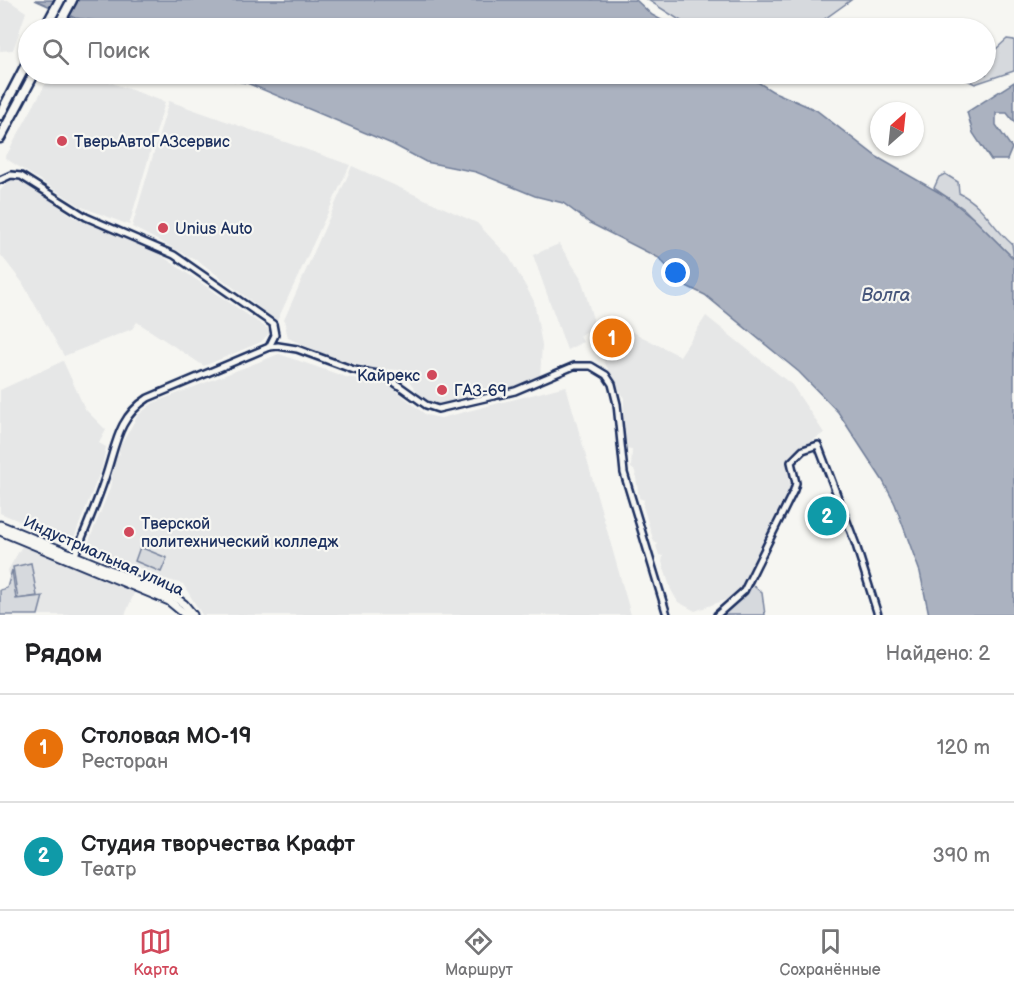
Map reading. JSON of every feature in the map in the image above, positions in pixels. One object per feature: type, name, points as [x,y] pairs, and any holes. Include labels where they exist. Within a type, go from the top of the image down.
[{"type":"main road","points":[[50,18],[60,0]]},
{"type":"main road","points":[[62,18],[72,0]]},
{"type":"main road","points":[[0,115],[18,80]]},
{"type":"main road","points":[[0,138],[29,84]]},
{"type":"street","points":[[0,180],[11,175],[21,176],[86,217],[135,236],[185,262],[271,321],[276,331],[269,347]]},
{"type":"street","points":[[74,557],[106,475],[118,431],[134,409],[148,398],[269,347],[294,348],[354,370],[384,375],[426,405],[438,409],[515,391],[558,372],[586,365],[602,371],[610,380],[617,404],[624,473],[667,615]]},
{"type":"street","points":[[717,615],[744,591],[794,490],[791,462],[803,450],[818,445],[856,545],[878,615]]},
{"type":"street","name":"Индустриальная улица","points":[[0,525],[171,602],[186,615]]},
{"type":"street","name":"Индустриальная улица","points":[[0,531],[173,596],[193,615]]},
{"type":"shaded area","points":[[0,0],[8,0],[26,12],[24,18],[18,18],[18,35],[13,50],[0,51]]},
{"type":"shaded area","points":[[648,0],[851,0],[826,18],[676,18]]},
{"type":"shaded area","points":[[1007,39],[1014,40],[1014,71],[996,77],[996,49]]},
{"type":"shaded area","points":[[46,84],[115,84],[165,102],[129,225],[82,207],[5,158]]},
{"type":"shaded area","points":[[169,101],[350,165],[277,321],[200,262],[132,227]]},
{"type":"shaded area","points":[[352,166],[477,223],[509,257],[534,301],[542,345],[540,379],[439,407],[421,396],[400,370],[375,369],[327,356],[288,338],[284,320]]},
{"type":"shaded area","points":[[945,174],[958,182],[959,193],[982,210],[1012,244],[1014,259],[964,209],[934,188],[939,177]]},
{"type":"shaded area","points":[[10,179],[27,184],[74,217],[146,245],[271,331],[261,342],[204,366],[137,322],[132,329],[64,356],[22,282],[0,254],[0,191]]},
{"type":"shaded area","points":[[559,244],[581,278],[595,326],[580,336],[583,342],[567,350],[533,255]]},
{"type":"shaded area","points":[[706,316],[792,385],[824,433],[790,455],[786,461],[791,490],[736,596],[695,611],[678,602],[671,590],[662,562],[663,556],[659,555],[656,546],[658,544],[654,542],[643,506],[644,500],[639,498],[635,471],[631,468],[632,450],[624,449],[624,398],[596,347],[611,321],[680,356]]},
{"type":"shaded area","points":[[279,354],[346,377],[387,383],[426,415],[441,418],[566,386],[631,615],[202,615],[183,584],[165,579],[87,546],[110,488],[115,456],[120,454],[118,450],[138,415],[153,403]]},
{"type":"shaded area","points":[[63,361],[85,409],[106,430],[99,443],[106,447],[102,467],[72,543],[0,513],[0,390]]},
{"type":"shaded area","name":"Тверской политехнический колледж","points":[[22,546],[135,591],[125,615],[16,615],[8,570]]},
{"type":"shaded area","points":[[140,547],[167,558],[161,572],[135,561]]},
{"type":"shaded area","points":[[31,563],[37,596],[18,599],[13,567]]},
{"type":"shaded area","points":[[12,570],[16,599],[43,596],[38,615],[0,615],[0,590],[7,588]]},
{"type":"shaded area","points":[[750,583],[762,593],[765,615],[720,615],[739,600]]},
{"type":"water","points":[[35,0],[636,0],[658,18],[75,18]]},
{"type":"water","points":[[1014,82],[1014,122],[1007,113],[996,113],[996,125],[1012,148],[1007,160],[991,160],[973,133],[967,112]]},
{"type":"water","name":"Волга","points":[[249,84],[761,84],[816,110],[870,152],[870,156],[876,156],[947,197],[973,218],[1014,259],[1014,615],[929,615],[920,572],[895,504],[883,481],[838,412],[799,372],[705,295],[684,285],[659,258],[590,223],[563,203],[535,196],[476,172],[426,162],[392,144]]},
{"type":"place","name":"ТверьАвтоГАЗсервис","points":[[62,141]]},
{"type":"place","name":"Unius Auto","points":[[163,228]]},
{"type":"place","name":"Столовая МО-19","points":[[612,338]]},
{"type":"place","name":"Кайрекс","points":[[432,375]]},
{"type":"place","name":"ГАЗ-69","points":[[442,390]]},
{"type":"place","name":"Студия творчества Крафт","points":[[827,516]]},
{"type":"place","name":"Тверской политехнический колледж","points":[[129,532]]}]
